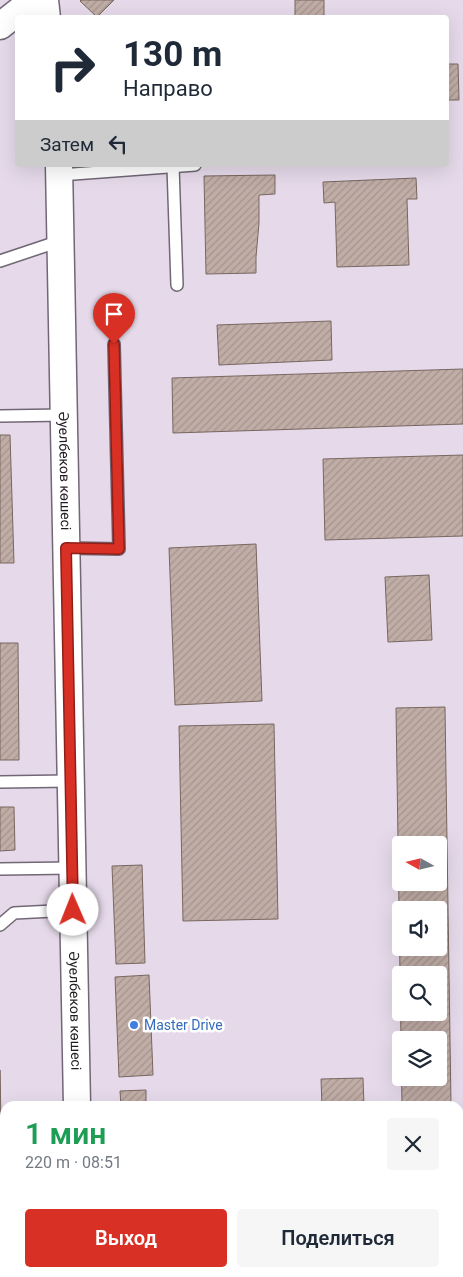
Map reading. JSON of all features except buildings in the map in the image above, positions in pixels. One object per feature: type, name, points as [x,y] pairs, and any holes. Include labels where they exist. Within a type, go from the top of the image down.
[{"type":"street","points":[[0,26],[34,0]]},
{"type":"street","points":[[45,0],[47,15]]},
{"type":"street","name":"Әуелбеков көшесі","points":[[59,170],[77,1101]]},
{"type":"lane","points":[[59,170],[144,167]]},
{"type":"lane","points":[[173,167],[177,285]]},
{"type":"lane","points":[[0,261],[60,241]]},
{"type":"lane","points":[[66,548],[119,549],[114,344]]},
{"type":"lane","points":[[0,416],[64,415]]},
{"type":"lane","points":[[0,782],[70,781]]},
{"type":"lane","points":[[0,869],[72,868]]},
{"type":"lane","points":[[0,925],[14,913],[73,910]]},
{"type":"place","name":"Master Drive","points":[[134,1025]]},
{"type":"route","points":[[73,910],[66,548],[119,549],[114,344]]}]
